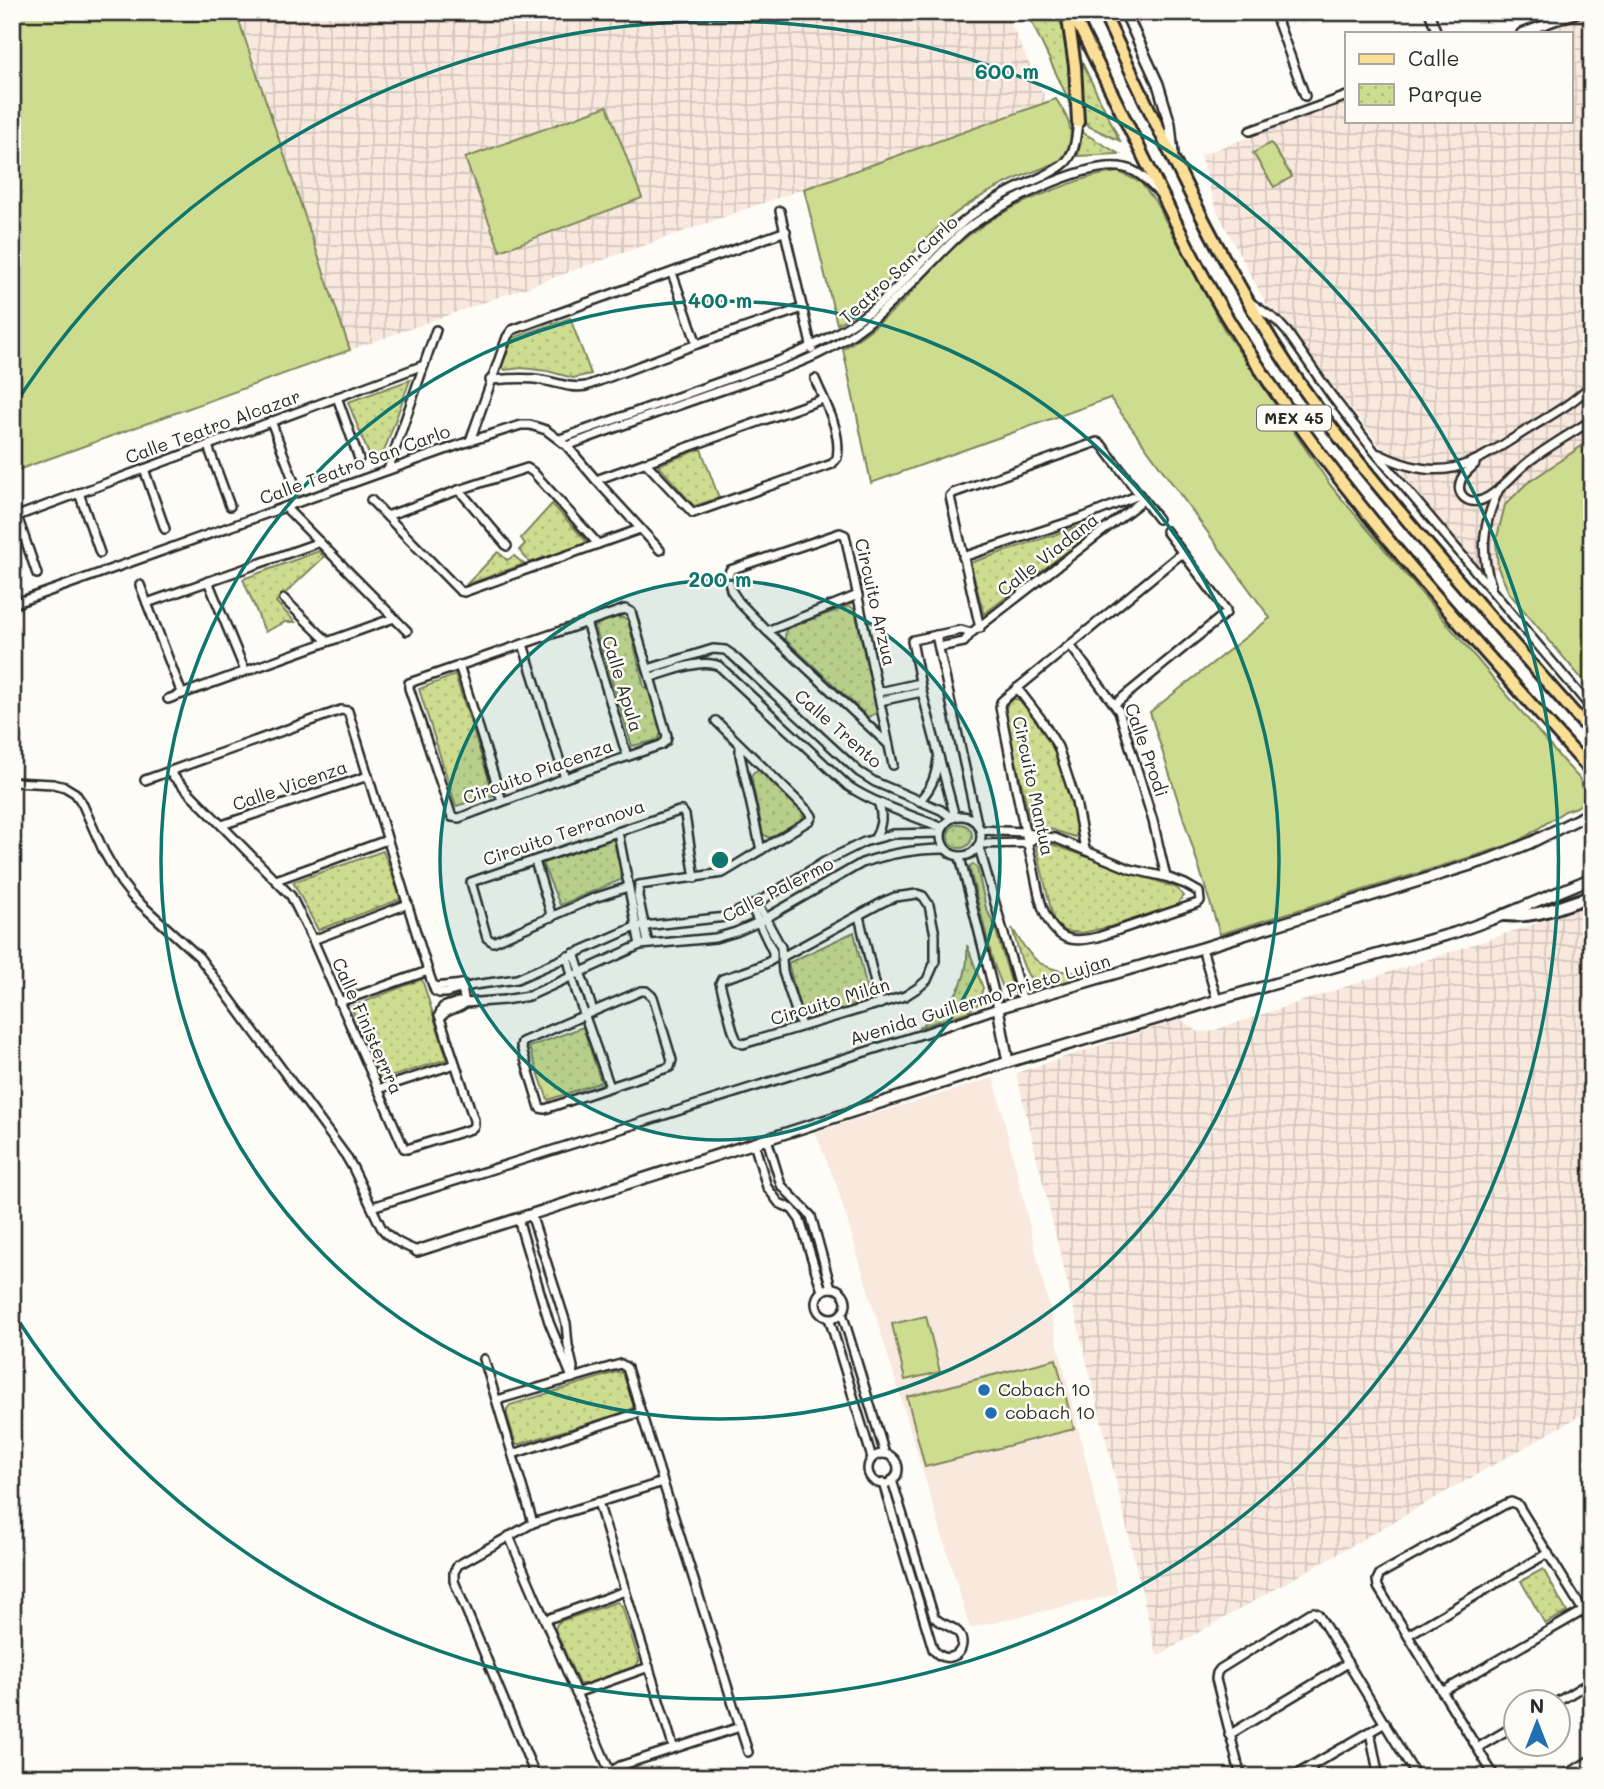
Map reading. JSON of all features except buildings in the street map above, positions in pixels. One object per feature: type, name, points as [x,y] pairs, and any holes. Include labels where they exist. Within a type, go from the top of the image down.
[{"type":"main road","points":[[1069,12],[1078,122]]},
{"type":"main road","name":"MEX 45","points":[[1069,12],[1193,256],[1227,317],[1269,383],[1373,521],[1456,620],[1592,772]]},
{"type":"main road","name":"MEX 45","points":[[1103,12],[1209,231],[1292,373],[1381,490],[1592,733]]},
{"type":"main road","points":[[1504,915],[1537,915],[1592,896]]},
{"type":"street","points":[[1125,12],[1165,104],[1170,124],[1173,160]]},
{"type":"street","points":[[1274,12],[1305,96]]},
{"type":"street","points":[[1429,12],[1437,32]]},
{"type":"street","points":[[1524,32],[1580,12]]},
{"type":"street","points":[[1250,131],[1345,97]]},
{"type":"street","name":"Teatro San Carlo","points":[[560,439],[811,347],[859,320],[962,223],[1006,194],[1065,163],[1075,146],[1078,122]]},
{"type":"street","name":"Teatro San Carlo","points":[[567,446],[814,356],[852,335],[877,316],[964,231],[1030,191],[1093,170],[1115,167],[1135,171],[1164,198]]},
{"type":"street","points":[[780,211],[814,356]]},
{"type":"street","points":[[470,441],[490,380],[512,330],[786,231]]},
{"type":"street","points":[[672,273],[697,344]]},
{"type":"street","points":[[1248,301],[1277,321],[1287,332],[1374,451],[1592,709]]},
{"type":"street","points":[[490,380],[529,379],[568,387],[586,386],[803,308]]},
{"type":"street","points":[[388,470],[436,330]]},
{"type":"street","name":"Calle Teatro Alcazar","points":[[15,517],[424,365]]},
{"type":"street","points":[[645,462],[690,512],[695,513],[835,461],[838,442],[815,380]]},
{"type":"street","points":[[1374,451],[1407,466],[1446,470],[1464,466],[1481,459],[1567,405],[1592,384]]},
{"type":"street","points":[[337,397],[359,459]]},
{"type":"street","points":[[596,480],[823,399]]},
{"type":"street","points":[[1481,459],[1460,481],[1461,494],[1465,500],[1478,502],[1500,488],[1533,458],[1592,420]]},
{"type":"street","points":[[271,421],[294,482]]},
{"type":"street","name":"Calle Teatro San Carlo","points":[[19,602],[513,426],[530,425],[547,430],[560,439],[660,550]]},
{"type":"street","points":[[979,628],[950,496],[953,494],[1097,442],[1102,445],[1157,519]]},
{"type":"street","points":[[208,446],[230,506]]},
{"type":"street","points":[[387,516],[459,489],[527,468],[598,544]]},
{"type":"street","points":[[144,469],[165,529]]},
{"type":"street","points":[[1493,592],[1486,570],[1485,532],[1490,510],[1500,488]]},
{"type":"street","points":[[459,489],[507,546]]},
{"type":"street","points":[[79,493],[100,553]]},
{"type":"street","points":[[963,557],[1141,498]]},
{"type":"street","name":"Calle Viadana","points":[[939,647],[964,642],[971,633],[1141,498]]},
{"type":"street","points":[[371,500],[460,591],[464,592],[640,529]]},
{"type":"street","points":[[285,507],[407,631]]},
{"type":"street","points":[[15,517],[37,574]]},
{"type":"street","points":[[1115,704],[1226,613],[1166,531]]},
{"type":"street","name":"Circuito Arzua","points":[[888,744],[766,631],[734,596],[728,577],[730,570],[843,533],[893,765]]},
{"type":"street","points":[[147,603],[320,542]]},
{"type":"street","name":"Circuito Mantua","points":[[1166,877],[1197,890],[1201,898],[1198,903],[1083,940],[1062,936],[1051,925],[1044,910],[1027,843],[1000,704],[1182,553]]},
{"type":"street","points":[[208,580],[245,671]]},
{"type":"street","points":[[140,585],[182,694]]},
{"type":"street","points":[[766,631],[858,595]]},
{"type":"street","points":[[284,599],[327,641]]},
{"type":"street","name":"Circuito Piacenza","points":[[629,610],[666,739],[661,745],[627,755],[459,818],[452,817],[409,688],[411,682],[586,622],[629,610]]},
{"type":"street","points":[[168,699],[394,618]]},
{"type":"street","name":"Calle Apula","points":[[586,622],[627,755]]},
{"type":"street","name":"Calle Viadana","points":[[921,688],[912,640],[961,630],[971,633]]},
{"type":"street","points":[[936,635],[982,835],[979,846],[1023,1001]]},
{"type":"street","points":[[523,644],[565,778]]},
{"type":"street","name":"Calle Prodi","points":[[1070,645],[1115,704],[1122,718],[1153,821],[1166,877]]},
{"type":"street","name":"Calle Trento","points":[[649,673],[713,649],[725,650],[859,772],[953,818]]},
{"type":"street","name":"Calle Trento","points":[[649,673],[699,664],[719,666],[840,779],[878,802],[942,830]]},
{"type":"street","points":[[459,665],[502,801]]},
{"type":"street","points":[[880,697],[921,688],[953,818]]},
{"type":"street","points":[[1017,688],[1058,747],[1076,802],[1085,849]]},
{"type":"street","points":[[145,780],[344,710],[349,713],[428,971],[339,1002]]},
{"type":"street","points":[[640,926],[639,886],[723,873],[810,820],[812,816],[716,721]]},
{"type":"street","points":[[740,746],[761,850]]},
{"type":"street","points":[[919,801],[927,794],[935,779],[939,754]]},
{"type":"street","name":"Calle Finisterrra","points":[[169,772],[295,902],[405,1149],[474,1126],[441,1014]]},
{"type":"street","name":"Calle Vicenza","points":[[222,825],[368,776]]},
{"type":"street","points":[[12,782],[52,784],[75,793],[121,882],[200,957],[341,1147],[386,1234],[417,1251],[1008,1062],[1217,999],[1422,942],[1504,915],[1592,878]]},
{"type":"street","points":[[875,838],[882,817],[878,802]]},
{"type":"street","name":"Circuito Terranova","points":[[628,887],[594,898],[491,941],[487,939],[472,881],[676,811],[682,811],[685,815],[695,878]]},
{"type":"street","name":"Avenida Guillermo Prieto Lujan","points":[[372,1207],[998,1008],[1490,859],[1530,843],[1592,812]]},
{"type":"street","points":[[1038,836],[1027,843],[979,846],[967,856],[960,857],[949,853],[942,844],[942,830],[953,818],[967,817],[979,826],[1055,838],[1130,869],[1166,877]]},
{"type":"street","name":"Calle Palermo","points":[[428,971],[435,989],[442,994],[462,987],[517,979],[640,926],[734,914],[754,905],[845,850],[875,838],[942,830]]},
{"type":"street","points":[[618,832],[628,887],[644,944]]},
{"type":"street","points":[[276,880],[387,840]]},
{"type":"street","name":"Calle Palermo","points":[[441,1014],[452,1003],[529,996],[644,944],[726,936],[762,920],[877,857],[911,850],[945,849]]},
{"type":"street","points":[[960,857],[998,1008],[1008,1062]]},
{"type":"street","points":[[535,861],[552,917]]},
{"type":"street","name":"Circuito Milán","points":[[762,920],[774,952],[773,959],[720,981],[740,1044],[913,992],[926,980],[935,962],[935,935],[929,905],[923,896],[916,894],[895,897],[782,957]]},
{"type":"street","points":[[313,940],[408,905]]},
{"type":"street","points":[[754,905],[781,947],[783,972],[801,1026]]},
{"type":"street","points":[[859,916],[880,1004]]},
{"type":"street","points":[[1202,948],[1217,999]]},
{"type":"street","points":[[571,955],[610,1087]]},
{"type":"street","points":[[462,987],[465,1003]]},
{"type":"street","points":[[646,991],[653,998],[672,1065],[668,1069],[610,1087],[545,1109],[540,1107],[522,1042],[632,994],[646,991]]},
{"type":"street","points":[[378,1089],[455,1063]]},
{"type":"street","points":[[767,1139],[781,1185],[811,1216],[831,1288]]},
{"type":"street","points":[[754,1143],[766,1187],[779,1203],[792,1209],[800,1220],[822,1291]]},
{"type":"street","points":[[531,1214],[566,1323],[573,1367],[572,1378]]},
{"type":"street","points":[[518,1219],[544,1305],[572,1378]]},
{"type":"street","points":[[534,1271],[548,1267]]},
{"type":"street","points":[[831,1288],[840,1291],[846,1299],[845,1309],[834,1318],[829,1318],[817,1309],[817,1299],[822,1291],[831,1288]]},
{"type":"street","points":[[544,1305],[559,1300]]},
{"type":"street","points":[[842,1313],[885,1454]]},
{"type":"street","points":[[829,1318],[872,1458]]},
{"type":"street","points":[[484,1359],[533,1523]]},
{"type":"street","points":[[497,1400],[621,1364],[627,1368],[748,1752]]},
{"type":"street","points":[[513,1454],[641,1412]]},
{"type":"street","points":[[885,1454],[896,1462],[897,1472],[892,1480],[883,1483],[870,1477],[868,1467],[872,1458],[885,1454]]},
{"type":"street","points":[[883,1483],[933,1649],[942,1657],[954,1656],[959,1652],[962,1639],[960,1633],[934,1617],[892,1480]]},
{"type":"street","points":[[536,1777],[454,1581],[454,1572],[458,1565],[533,1523],[663,1482]]},
{"type":"street","points":[[598,1502],[673,1746]]},
{"type":"street","points":[[1495,1777],[1378,1587],[1380,1574],[1504,1504],[1511,1503],[1518,1506],[1592,1625]]},
{"type":"street","points":[[509,1536],[576,1693],[606,1775],[620,1766],[740,1727]]},
{"type":"street","points":[[1408,1635],[1548,1553]]},
{"type":"street","points":[[545,1620],[625,1591]]},
{"type":"street","points":[[1442,1692],[1583,1611]]},
{"type":"street","points":[[1241,1777],[1216,1679],[1217,1673],[1310,1613],[1318,1614],[1417,1777]]},
{"type":"street","points":[[1229,1735],[1348,1663]]},
{"type":"street","points":[[576,1693],[649,1667]]},
{"type":"street","points":[[1572,1693],[1592,1681]]},
{"type":"street","points":[[1292,1777],[1385,1723]]},
{"type":"street","points":[[1370,1732],[1379,1777]]},
{"type":"street","points":[[1476,1748],[1502,1733]]},
{"type":"street","points":[[1563,1777],[1592,1759]]},
{"type":"street","points":[[1311,1766],[1314,1777]]},
{"type":"shaded area","points":[[238,12],[1005,12],[1047,102],[350,350]]},
{"type":"shaded area","points":[[1592,14],[1592,439],[1556,463],[1496,541],[1498,568],[1486,579],[1265,302],[1217,211],[1200,155],[1345,103],[1345,122],[1572,122],[1572,32],[1541,32]]},
{"type":"shaded area","points":[[1592,905],[1592,1409],[1157,1656],[1016,1073],[1181,1019],[1197,1031],[1209,1032]]},
{"type":"shaded area","name":"Cobach 10","points":[[994,1078],[1118,1594],[970,1628],[837,1186],[815,1132]]},
{"type":"green space","points":[[12,12],[236,12],[350,350],[12,472]]},
{"type":"green space","points":[[1027,12],[1058,12],[1069,55],[1074,100],[1070,103]]},
{"type":"green space","points":[[1077,52],[1120,141],[1090,127],[1082,119]]},
{"type":"green space","points":[[1056,99],[1069,122],[1071,138],[1060,161],[1005,184],[959,211],[925,240],[866,304],[837,324],[804,189]]},
{"type":"green space","points":[[607,106],[642,198],[500,251],[465,158]]},
{"type":"green space","points":[[1082,132],[1119,154],[1078,156]]},
{"type":"green space","points":[[1271,143],[1292,177],[1274,187],[1253,153]]},
{"type":"green space","points":[[1119,172],[1140,182],[1155,201],[1225,331],[1331,486],[1579,778],[1585,793],[1582,803],[1577,807],[1565,811],[1516,843],[1220,934],[1150,712],[1270,618],[1110,398],[871,483],[843,349],[886,317],[951,250],[991,220],[1026,201],[1068,185]]},
{"type":"green space","points":[[570,318],[591,374],[573,378],[522,368],[505,370],[502,366],[513,338]]},
{"type":"green space","points":[[410,380],[382,457],[371,460],[348,402]]},
{"type":"green space","points":[[1592,439],[1592,691],[1509,593],[1498,568],[1496,541],[1505,505],[1526,484]]},
{"type":"green space","points":[[701,449],[719,498],[694,506],[658,465]]},
{"type":"green space","points":[[552,504],[588,543],[530,563],[519,550],[525,544],[521,538]]},
{"type":"green space","points":[[1080,526],[1085,530],[1084,539],[984,614],[970,563]]},
{"type":"green space","points":[[319,551],[324,557],[276,602],[295,622],[285,622],[265,632],[243,579]]},
{"type":"green space","points":[[498,552],[507,560],[514,556],[524,564],[466,585]]},
{"type":"green space","points":[[850,606],[855,610],[877,713],[868,717],[785,639],[786,628]]},
{"type":"green space","points":[[617,617],[628,619],[644,687],[652,690],[661,733],[658,740],[632,746],[595,627]]},
{"type":"green space","points":[[455,675],[494,795],[456,806],[419,689]]},
{"type":"green space","points":[[1014,699],[1022,700],[1056,748],[1079,832],[1075,837],[1031,823],[1006,719],[1008,702]]},
{"type":"green space","points":[[759,770],[804,812],[803,819],[770,838],[763,834],[751,776]]},
{"type":"green space","points":[[960,824],[969,827],[972,836],[969,845],[960,848],[951,845],[948,836],[951,827]]},
{"type":"green space","points":[[613,839],[623,879],[560,905],[542,863]]},
{"type":"green space","points":[[1042,841],[1177,888],[1183,896],[1177,905],[1109,927],[1082,933],[1065,931],[1054,922],[1036,846]]},
{"type":"green space","points":[[383,851],[401,899],[318,930],[293,882]]},
{"type":"green space","points":[[973,864],[977,867],[986,908],[994,924],[1011,982],[1003,988],[993,962],[970,870]]},
{"type":"green space","points":[[1012,928],[1024,947],[1040,963],[1069,972],[1099,971],[1062,985],[1043,986],[1028,975]]},
{"type":"green space","points":[[854,932],[870,1003],[803,1020],[788,963]]},
{"type":"green space","points":[[967,945],[983,988],[978,1004],[969,1011],[918,1028],[940,1012],[956,994],[965,973]]},
{"type":"green space","points":[[422,979],[447,1059],[381,1080],[351,1007]]},
{"type":"green space","points":[[583,1027],[601,1082],[548,1100],[529,1047]]},
{"type":"green space","points":[[926,1316],[940,1372],[905,1380],[892,1324]]},
{"type":"green space","name":"cobach 10","points":[[1056,1359],[1074,1429],[925,1467],[907,1397]]},
{"type":"green space","points":[[617,1372],[624,1373],[634,1404],[629,1411],[516,1444],[507,1415],[510,1405]]},
{"type":"green space","points":[[1543,1569],[1567,1612],[1545,1624],[1521,1581]]},
{"type":"green space","points":[[617,1602],[622,1606],[639,1661],[636,1666],[586,1684],[579,1684],[555,1629],[557,1624]]},
{"type":"place","name":"Cobach 10","points":[[984,1390]]},
{"type":"place","name":"cobach 10","points":[[991,1413]]}]
